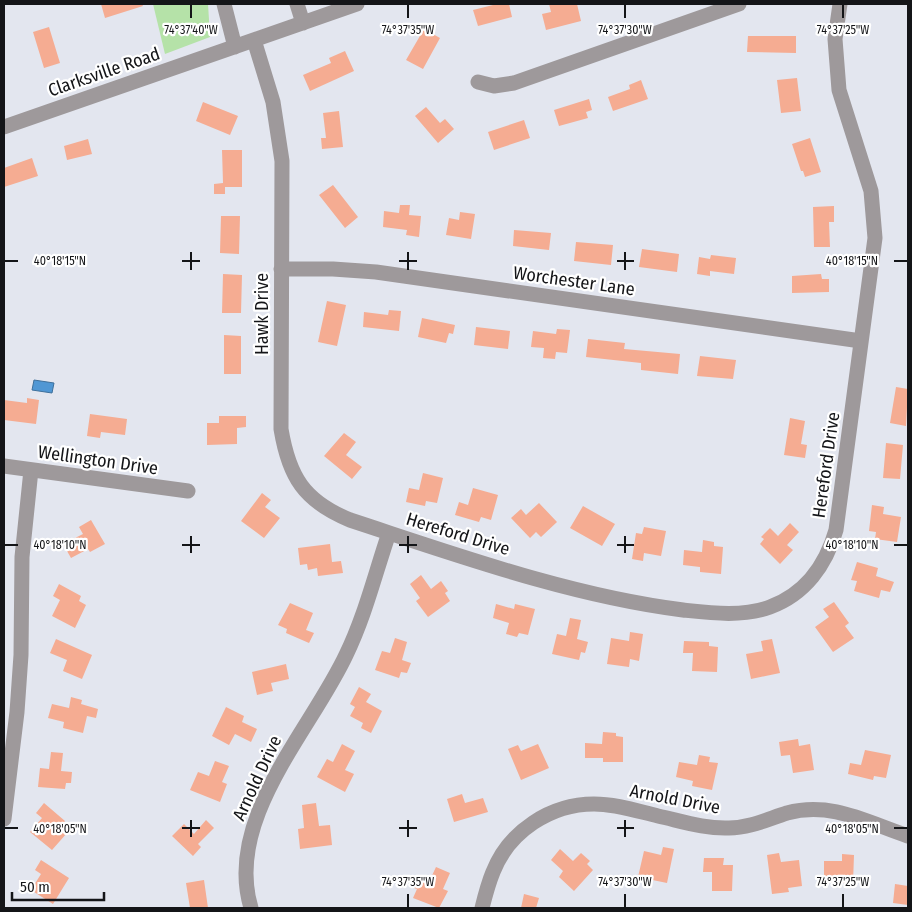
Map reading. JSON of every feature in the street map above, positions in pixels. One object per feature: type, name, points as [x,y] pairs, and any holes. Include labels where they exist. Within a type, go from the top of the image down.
[{"type":"street","points":[[224,4],[235,47]]},
{"type":"street","points":[[297,4],[303,23]]},
{"type":"street","name":"Clarksville Road","points":[[4,127],[357,4]]},
{"type":"street","points":[[478,82],[494,86],[514,83],[739,4]]},
{"type":"street","name":"Hereford Drive","points":[[389,533],[608,598],[695,611],[736,614],[769,608],[801,590],[824,562],[832,546],[836,530],[875,238],[875,214],[871,190],[839,90],[835,39],[840,4]]},
{"type":"street","name":"Hawk Drive","points":[[254,40],[273,102],[279,131],[282,177],[281,429],[290,468],[309,497],[343,517],[389,533]]},
{"type":"street","name":"Worchester Lane","points":[[281,269],[333,269],[376,272],[861,341]]},
{"type":"street","name":"Wellington Drive","points":[[4,466],[188,491]]},
{"type":"street","points":[[4,819],[17,712],[21,655],[22,557],[31,470]]},
{"type":"street","name":"Arnold Drive","points":[[251,908],[245,877],[250,840],[282,763],[302,727],[332,682],[346,655],[362,619],[389,533]]},
{"type":"street","name":"Arnold Drive","points":[[482,908],[493,872],[513,840],[543,816],[560,809],[580,805],[614,806],[713,828],[749,826],[787,813],[823,810],[856,816],[908,836]]},
{"type":"green space","points":[[153,4],[208,4],[210,37],[165,54]]},
{"type":"water","points":[[34,380],[54,383],[52,393],[32,390]]},
{"type":"building","points":[[101,4],[142,4],[143,6],[105,18]]},
{"type":"building","points":[[497,4],[509,4],[512,17],[478,26],[473,10]]},
{"type":"building","points":[[549,4],[577,4],[581,21],[546,30],[542,14],[551,12]]},
{"type":"building","points":[[49,27],[60,63],[44,68],[33,32]]},
{"type":"building","points":[[424,29],[440,38],[423,69],[406,60]]},
{"type":"building","points":[[748,36],[796,36],[796,53],[747,52]]},
{"type":"building","points":[[345,51],[354,71],[310,91],[303,75],[331,63],[329,58]]},
{"type":"building","points":[[797,78],[801,111],[781,113],[777,80]]},
{"type":"building","points":[[641,80],[648,99],[613,111],[608,97],[630,89],[629,85]]},
{"type":"building","points":[[589,99],[592,110],[586,112],[588,118],[559,126],[554,110]]},
{"type":"building","points":[[203,102],[238,116],[230,135],[196,121]]},
{"type":"building","points":[[426,107],[440,123],[445,119],[454,129],[438,143],[415,116]]},
{"type":"building","points":[[339,111],[343,147],[322,149],[321,138],[326,138],[323,113]]},
{"type":"building","points":[[524,120],[530,138],[494,150],[488,132]]},
{"type":"building","points":[[810,138],[821,172],[805,177],[803,171],[801,171],[792,144]]},
{"type":"building","points":[[88,139],[92,154],[67,160],[64,146]]},
{"type":"building","points":[[222,150],[242,150],[242,187],[225,187],[225,194],[214,194],[214,184],[223,183]]},
{"type":"building","points":[[32,158],[38,176],[4,187],[4,168]]},
{"type":"building","points":[[333,185],[358,217],[345,228],[319,195]]},
{"type":"building","points":[[400,205],[410,205],[409,215],[421,216],[419,237],[406,235],[407,230],[383,227],[384,211],[399,213]]},
{"type":"building","points":[[834,206],[834,222],[829,222],[830,247],[814,247],[813,207]]},
{"type":"building","points":[[460,212],[475,214],[471,239],[446,235],[449,218],[459,220]]},
{"type":"building","points":[[221,216],[240,216],[239,254],[220,253]]},
{"type":"building","points":[[514,230],[551,233],[549,250],[513,246]]},
{"type":"building","points":[[576,242],[613,245],[611,265],[574,261]]},
{"type":"building","points":[[642,249],[679,254],[677,272],[639,267]]},
{"type":"building","points":[[711,255],[736,258],[734,274],[710,271],[710,276],[697,274],[699,257],[710,259]]},
{"type":"building","points":[[223,274],[242,275],[241,313],[222,313]]},
{"type":"building","points":[[821,274],[822,279],[829,279],[829,292],[792,293],[792,276]]},
{"type":"building","points":[[327,301],[346,305],[337,346],[318,342]]},
{"type":"building","points":[[389,310],[401,311],[399,331],[363,327],[364,312],[388,315]]},
{"type":"building","points":[[422,318],[455,325],[453,334],[449,333],[446,343],[418,337]]},
{"type":"building","points":[[476,327],[510,331],[508,349],[474,345]]},
{"type":"building","points":[[557,329],[570,330],[567,353],[556,352],[555,359],[543,358],[544,348],[531,347],[533,331],[556,334]]},
{"type":"building","points":[[224,335],[241,336],[241,374],[224,374]]},
{"type":"building","points":[[588,339],[625,343],[624,349],[680,354],[678,374],[641,370],[641,363],[586,357]]},
{"type":"building","points":[[700,356],[736,360],[733,379],[697,376]]},
{"type":"building","points":[[896,387],[908,389],[906,426],[890,423]]},
{"type":"building","points":[[27,398],[39,400],[36,424],[4,420],[4,400],[27,403]]},
{"type":"building","points":[[90,414],[127,419],[125,435],[101,432],[100,438],[87,436]]},
{"type":"building","points":[[219,416],[246,416],[246,427],[237,428],[237,444],[207,445],[207,423],[219,423]]},
{"type":"building","points":[[790,418],[805,421],[801,444],[807,445],[805,458],[784,455]]},
{"type":"building","points":[[344,433],[356,442],[346,455],[362,467],[352,479],[324,456]]},
{"type":"building","points":[[886,443],[903,445],[900,479],[883,478]]},
{"type":"building","points":[[423,473],[443,478],[437,503],[426,501],[425,506],[406,502],[409,488],[419,490]]},
{"type":"building","points":[[473,488],[498,495],[491,520],[481,517],[479,522],[455,515],[459,502],[468,505]]},
{"type":"building","points":[[262,493],[271,500],[265,507],[280,518],[264,538],[241,521]]},
{"type":"building","points":[[539,503],[557,522],[541,537],[536,532],[530,538],[511,518],[521,509],[526,515]]},
{"type":"building","points":[[872,505],[884,507],[883,514],[901,517],[897,542],[875,539],[876,532],[869,531]]},
{"type":"building","points":[[583,506],[615,524],[602,546],[570,528]]},
{"type":"building","points":[[91,520],[105,544],[90,552],[88,549],[71,558],[63,544],[83,534],[79,527]]},
{"type":"building","points":[[790,523],[799,532],[787,545],[793,550],[780,564],[760,544],[764,539],[761,537],[770,528],[778,536]]},
{"type":"building","points":[[644,527],[666,531],[661,556],[644,553],[643,561],[632,559],[636,533],[642,534]]},
{"type":"building","points":[[703,540],[714,542],[714,546],[723,547],[721,574],[700,572],[700,567],[683,565],[684,550],[702,552]]},
{"type":"building","points":[[330,544],[332,562],[341,561],[343,573],[318,576],[317,568],[308,570],[307,564],[300,565],[298,548]]},
{"type":"building","points":[[857,562],[878,568],[876,576],[894,582],[890,592],[881,590],[879,598],[854,591],[857,581],[851,580]]},
{"type":"building","points":[[421,575],[431,589],[441,581],[448,591],[445,593],[450,601],[428,617],[416,601],[420,598],[410,584]]},
{"type":"building","points":[[59,584],[81,596],[79,601],[86,605],[75,628],[52,616],[60,600],[53,596]]},
{"type":"building","points":[[834,602],[849,623],[845,626],[854,638],[833,652],[815,627],[829,617],[823,609]]},
{"type":"building","points":[[290,603],[313,613],[306,630],[314,633],[309,643],[286,633],[287,629],[278,625]]},
{"type":"building","points":[[496,604],[514,609],[515,604],[535,609],[528,635],[519,633],[517,637],[506,634],[509,623],[493,618]]},
{"type":"building","points":[[570,618],[581,620],[577,639],[588,642],[585,653],[581,652],[579,660],[552,654],[557,634],[566,636]]},
{"type":"building","points":[[630,632],[643,634],[639,661],[630,659],[629,667],[607,664],[611,638],[629,641]]},
{"type":"building","points":[[395,638],[407,642],[402,660],[411,663],[407,673],[401,672],[399,678],[375,670],[382,651],[390,653]]},
{"type":"building","points":[[56,639],[92,655],[82,679],[63,671],[67,660],[50,653]]},
{"type":"building","points":[[772,639],[780,673],[751,679],[746,654],[763,651],[761,641]]},
{"type":"building","points":[[684,641],[709,642],[709,646],[718,647],[717,672],[692,671],[693,653],[683,653]]},
{"type":"building","points":[[286,664],[289,679],[271,683],[273,691],[257,695],[252,672]]},
{"type":"building","points":[[359,687],[371,694],[366,702],[382,711],[371,733],[361,728],[363,723],[350,716],[355,707],[350,704]]},
{"type":"building","points":[[71,697],[82,700],[81,704],[98,709],[96,718],[87,716],[83,733],[63,728],[64,722],[48,718],[52,704],[69,708]]},
{"type":"building","points":[[226,707],[244,716],[242,722],[257,729],[251,742],[235,734],[229,745],[212,736]]},
{"type":"building","points":[[603,732],[616,733],[616,736],[623,737],[623,762],[603,762],[603,758],[585,758],[585,743],[602,744]]},
{"type":"building","points":[[798,739],[799,746],[810,744],[814,770],[793,773],[790,755],[781,756],[779,742]]},
{"type":"building","points":[[342,744],[355,751],[345,770],[354,774],[345,792],[317,777],[327,759],[333,762]]},
{"type":"building","points":[[538,744],[549,768],[521,780],[508,749],[518,745],[521,751]]},
{"type":"building","points":[[865,750],[891,755],[886,778],[874,776],[873,780],[848,774],[850,763],[861,765]]},
{"type":"building","points":[[51,752],[63,753],[61,771],[72,772],[71,783],[66,783],[65,789],[38,787],[40,768],[49,769]]},
{"type":"building","points":[[699,755],[710,757],[709,762],[718,763],[712,790],[692,786],[693,781],[676,777],[679,762],[697,765]]},
{"type":"building","points":[[215,761],[229,766],[222,782],[227,784],[220,802],[190,790],[198,772],[209,776]]},
{"type":"building","points":[[462,794],[465,803],[483,798],[488,812],[454,822],[447,799]]},
{"type":"building","points":[[44,803],[65,821],[60,827],[67,833],[52,850],[30,832],[42,818],[36,813]]},
{"type":"building","points":[[316,803],[319,826],[330,825],[332,845],[300,849],[298,829],[304,828],[302,805]]},
{"type":"building","points":[[206,820],[214,828],[198,844],[201,847],[193,856],[172,836],[184,824],[194,834]]},
{"type":"building","points":[[663,847],[674,849],[667,883],[638,877],[644,851],[661,855]]},
{"type":"building","points":[[560,849],[573,861],[581,853],[590,861],[587,864],[593,870],[574,891],[559,877],[563,871],[551,860]]},
{"type":"building","points":[[779,853],[781,862],[799,860],[802,886],[788,888],[789,892],[772,894],[767,855]]},
{"type":"building","points":[[842,854],[854,855],[853,883],[824,882],[824,861],[842,861]]},
{"type":"building","points":[[704,858],[724,858],[723,865],[733,865],[732,891],[712,891],[712,872],[703,872]]},
{"type":"building","points":[[41,860],[69,878],[53,904],[31,890],[41,874],[35,870]]},
{"type":"building","points":[[436,867],[450,873],[443,889],[448,891],[439,908],[413,898],[417,889],[414,888],[419,877],[429,882]]},
{"type":"building","points":[[204,880],[208,908],[190,908],[186,883]]},
{"type":"building","points":[[895,884],[908,886],[908,905],[893,903]]},
{"type":"building","points":[[524,894],[539,898],[536,908],[521,908]]}]
